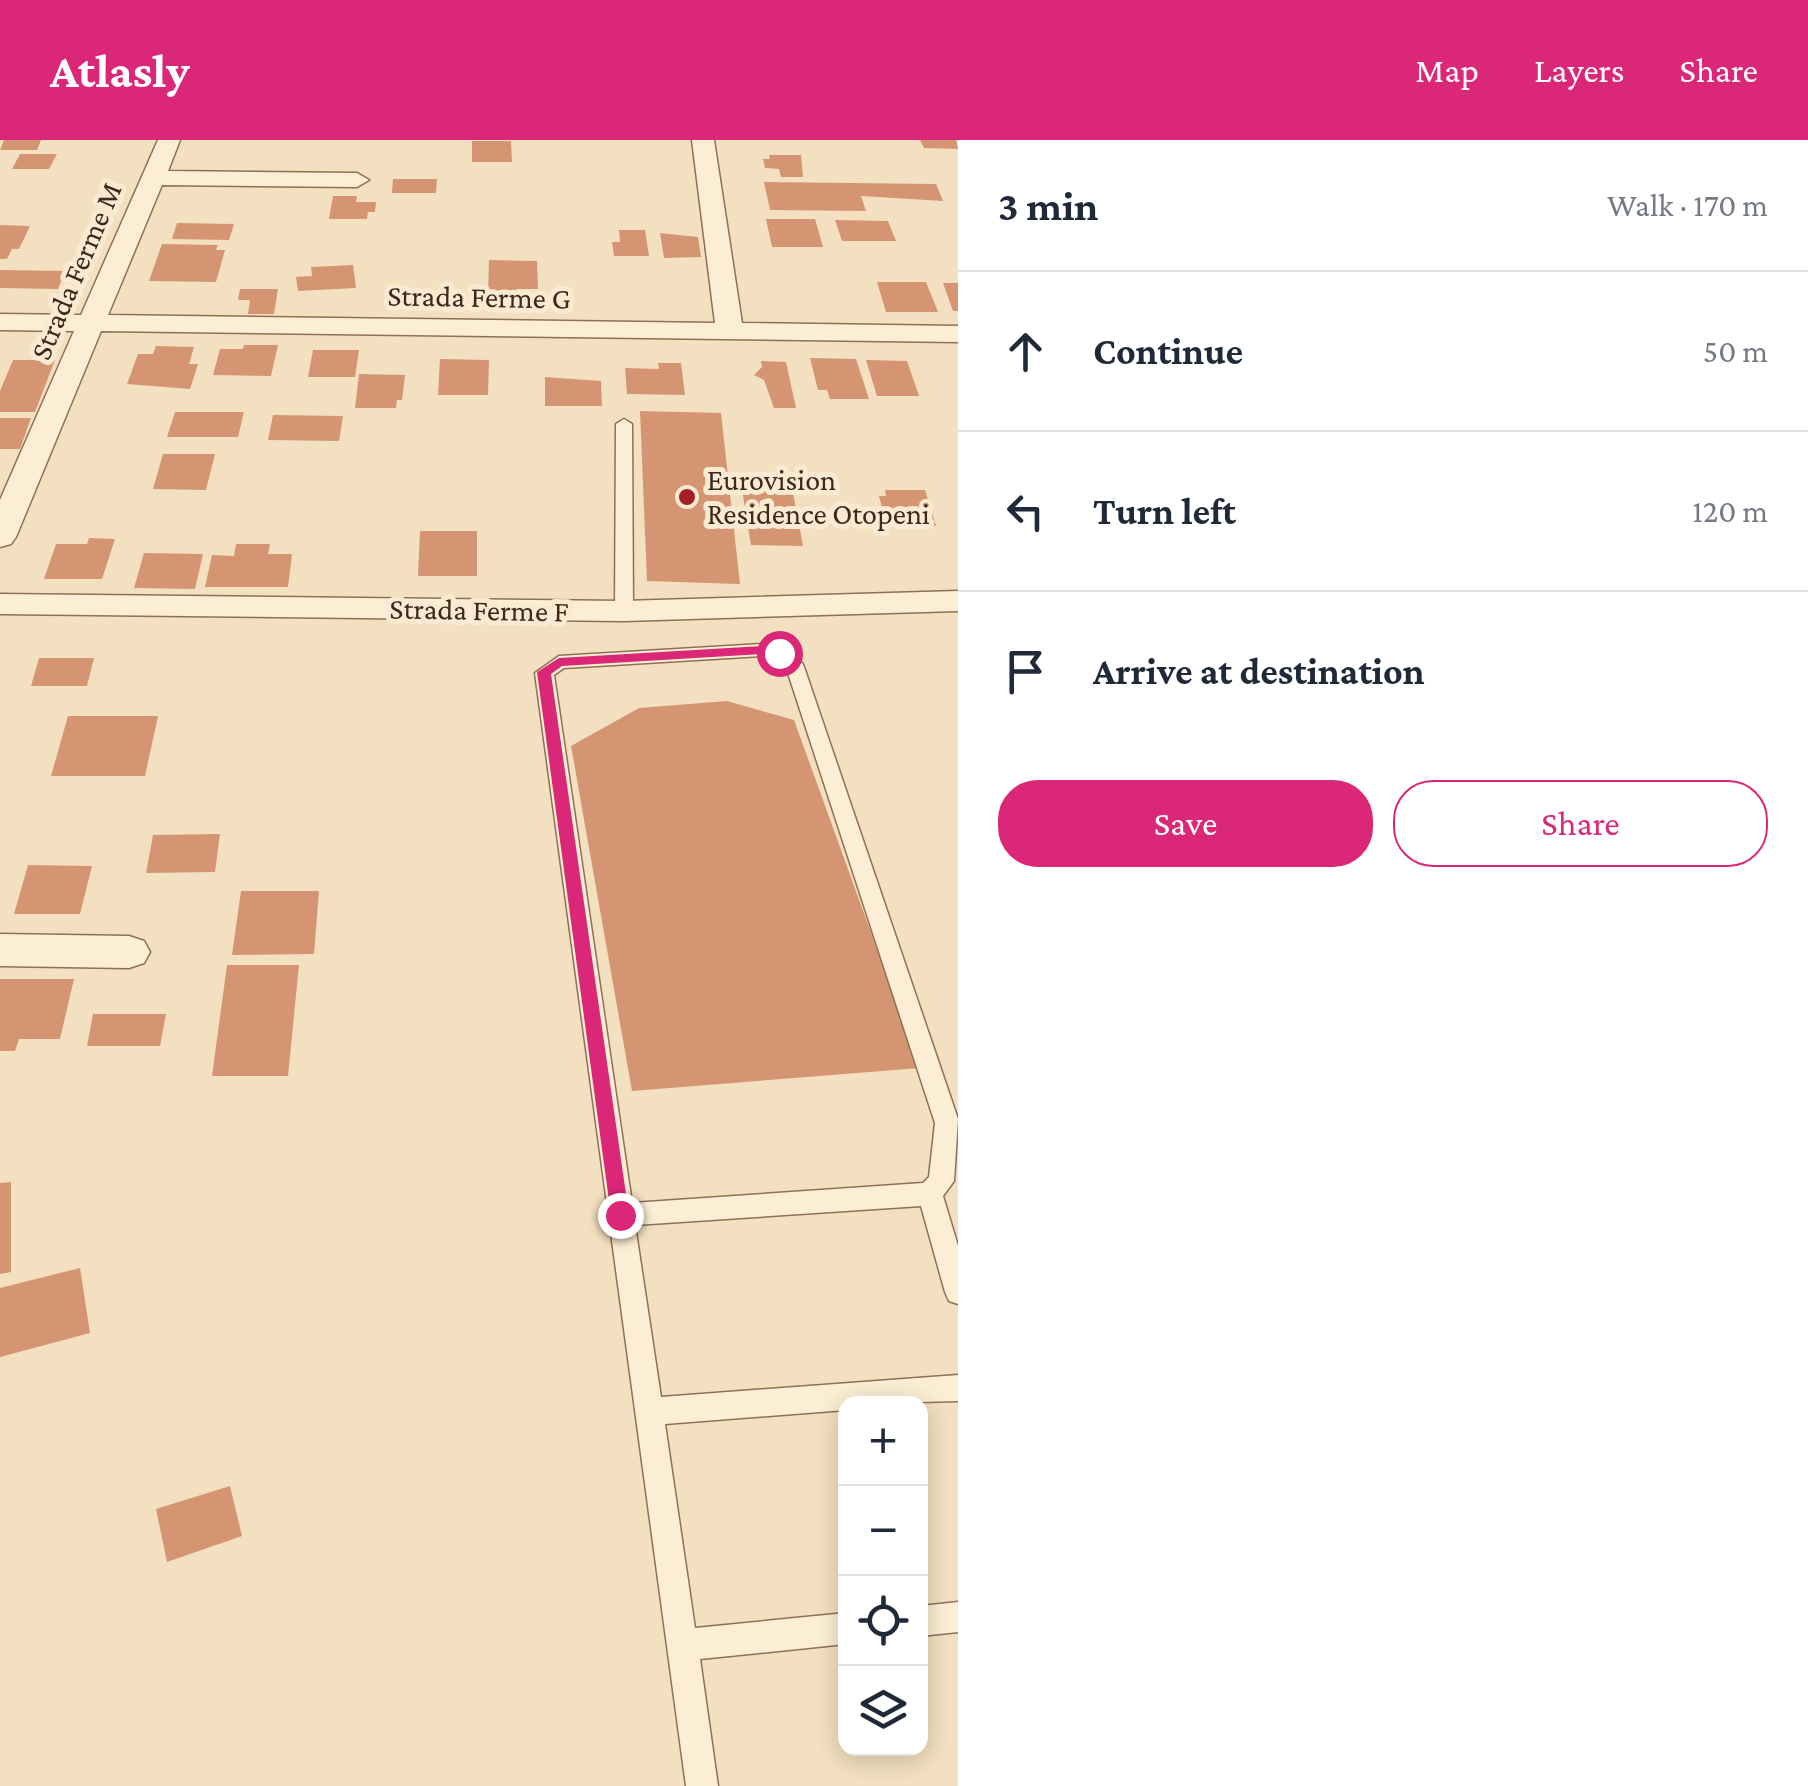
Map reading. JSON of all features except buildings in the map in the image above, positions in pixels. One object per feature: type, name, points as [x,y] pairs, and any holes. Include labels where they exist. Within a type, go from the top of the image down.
[{"type":"street","name":"Strada Ferme M","points":[[0,537],[168,140]]},
{"type":"street","points":[[703,140],[730,333]]},
{"type":"street","points":[[150,178],[357,180]]},
{"type":"street","name":"Strada Ferme G","points":[[0,322],[958,334]]},
{"type":"street","name":"Strada Ferme F","points":[[0,604],[624,611],[958,601]]},
{"type":"street","points":[[0,950],[129,952]]},
{"type":"lane","points":[[624,424],[624,611]]},
{"type":"lane","points":[[620,1215],[930,1194],[940,1181],[947,1123],[794,664],[779,653],[762,650],[559,662],[544,672],[620,1215],[702,1786]]},
{"type":"lane","points":[[930,1194],[958,1292]]},
{"type":"lane","points":[[648,1412],[958,1388]]},
{"type":"lane","points":[[928,1620],[958,1617]]},
{"type":"lane","points":[[682,1646],[838,1629]]},
{"type":"place","name":"Eurovision Residence Otopeni","points":[[687,497]]},
{"type":"route","points":[[620,1215],[544,672],[559,662],[762,650],[779,653]]}]
